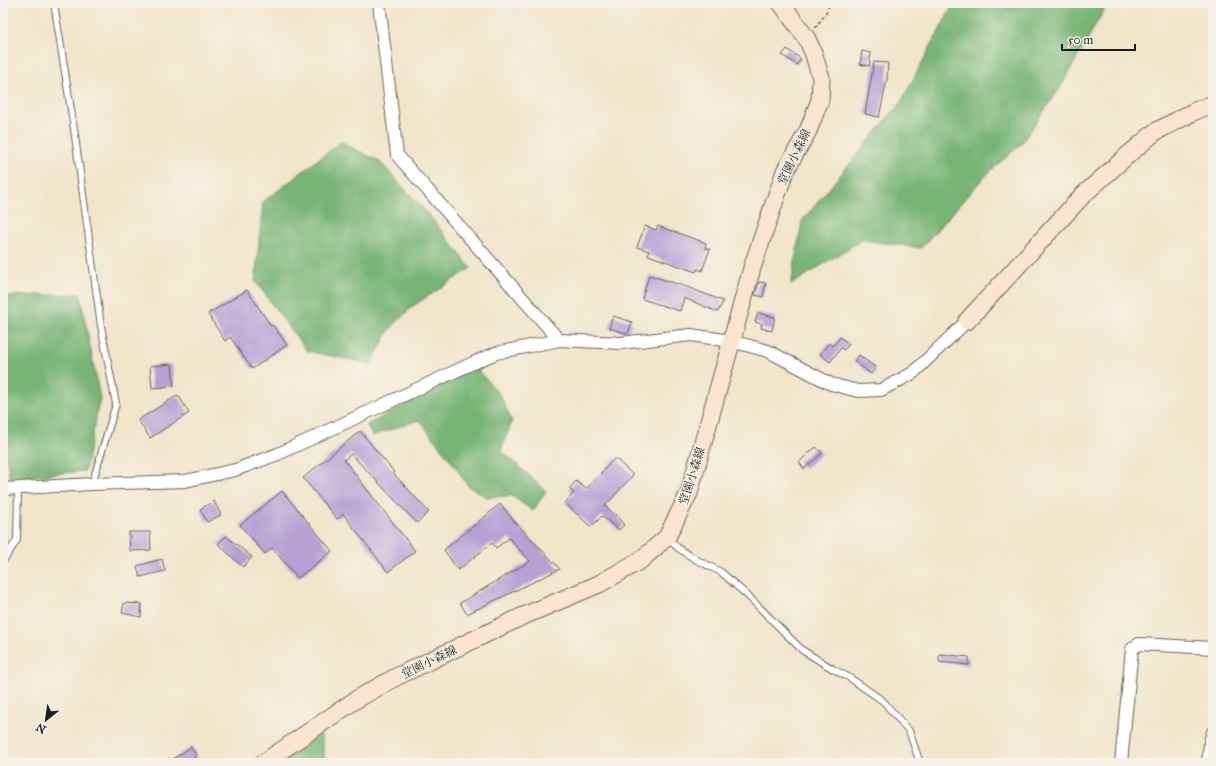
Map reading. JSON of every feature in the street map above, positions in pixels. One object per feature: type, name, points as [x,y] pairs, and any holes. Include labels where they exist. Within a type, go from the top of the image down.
[{"type":"main road","name":"堂園小森線","points":[[263,763],[357,700],[396,677],[521,617],[599,584],[641,560],[666,537],[689,493],[752,268],[784,171],[808,132],[820,100],[821,78],[807,39],[781,3]]},
{"type":"main road","points":[[967,321],[1082,195],[1155,132],[1213,104]]},
{"type":"street","points":[[379,3],[398,155],[559,340]]},
{"type":"street","points":[[3,489],[184,481],[235,470],[278,454],[490,356],[559,340],[621,343],[691,335],[731,341],[768,351],[831,384],[858,391],[881,390],[912,373],[967,321]]},
{"type":"street","points":[[1121,763],[1132,649],[1139,644],[1213,648]]},
{"type":"street","points":[[1208,763],[1210,742],[1213,732]]},
{"type":"lane","points":[[54,3],[74,129],[101,326],[116,404],[92,484]]},
{"type":"lane","points":[[3,561],[17,540],[18,489]]},
{"type":"lane","points":[[666,537],[678,548],[695,559],[721,572],[749,597],[802,650],[832,669],[850,678],[883,701],[909,731],[920,763]]},
{"type":"path","points":[[807,39],[826,13],[830,3]]},
{"type":"green space","points":[[954,3],[1108,3],[1060,88],[1021,144],[984,177],[921,248],[861,240],[791,285],[802,221],[901,102]]},
{"type":"green space","points":[[341,142],[379,161],[429,215],[471,268],[413,306],[390,329],[371,364],[307,351],[255,281],[263,202]]},
{"type":"green space","points":[[80,294],[100,398],[85,471],[10,478],[3,438],[3,296]]},
{"type":"green space","points":[[475,367],[500,395],[512,422],[501,450],[546,491],[533,511],[512,496],[487,497],[469,487],[452,462],[419,420],[372,436],[367,425]]},
{"type":"green space","points":[[321,733],[325,763],[281,763]]},
{"type":"building","points":[[787,49],[801,59],[797,65],[782,55]]},
{"type":"building","points":[[862,51],[871,53],[869,66],[860,64]]},
{"type":"building","points":[[874,62],[888,63],[887,80],[879,117],[865,114]]},
{"type":"building","points":[[645,226],[656,230],[658,226],[706,243],[705,248],[710,249],[702,271],[697,269],[696,272],[648,255],[649,251],[637,247]]},
{"type":"building","points":[[649,275],[687,287],[723,301],[718,312],[684,298],[680,311],[642,299]]},
{"type":"building","points":[[759,282],[766,283],[763,297],[755,295]]},
{"type":"building","points":[[247,290],[271,326],[273,325],[287,345],[252,369],[230,337],[225,341],[208,314]]},
{"type":"building","points":[[758,313],[775,317],[772,331],[761,328],[762,324],[755,322]]},
{"type":"building","points":[[613,316],[632,322],[628,334],[609,328]]},
{"type":"building","points":[[840,337],[849,344],[844,350],[841,348],[830,362],[820,354],[829,343],[833,346]]},
{"type":"building","points":[[859,355],[876,368],[871,374],[854,361]]},
{"type":"building","points":[[172,364],[174,386],[152,388],[150,366]]},
{"type":"building","points":[[178,395],[189,413],[150,438],[138,420]]},
{"type":"building","points":[[360,431],[394,472],[393,473],[429,512],[417,523],[351,454],[344,460],[415,551],[388,572],[343,514],[337,519],[303,478]]},
{"type":"building","points":[[816,447],[822,453],[804,469],[799,462]]},
{"type":"building","points":[[615,458],[633,475],[605,506],[618,517],[624,525],[619,530],[602,516],[591,527],[565,503],[574,493],[569,489],[576,481],[586,489]]},
{"type":"building","points":[[282,491],[332,551],[298,578],[272,548],[265,554],[240,525]]},
{"type":"building","points":[[214,501],[221,515],[207,522],[200,509]]},
{"type":"building","points":[[500,504],[514,521],[560,569],[467,614],[460,603],[530,561],[509,538],[496,548],[492,543],[458,570],[444,550]]},
{"type":"building","points":[[129,532],[150,532],[151,550],[130,551]]},
{"type":"building","points":[[226,536],[252,557],[243,567],[218,544]]},
{"type":"building","points":[[162,559],[165,571],[140,577],[137,566]]},
{"type":"building","points":[[124,603],[142,604],[141,617],[122,613]]},
{"type":"building","points":[[939,654],[969,657],[969,665],[939,662]]},
{"type":"building","points":[[191,747],[197,756],[186,763],[167,763]]}]
